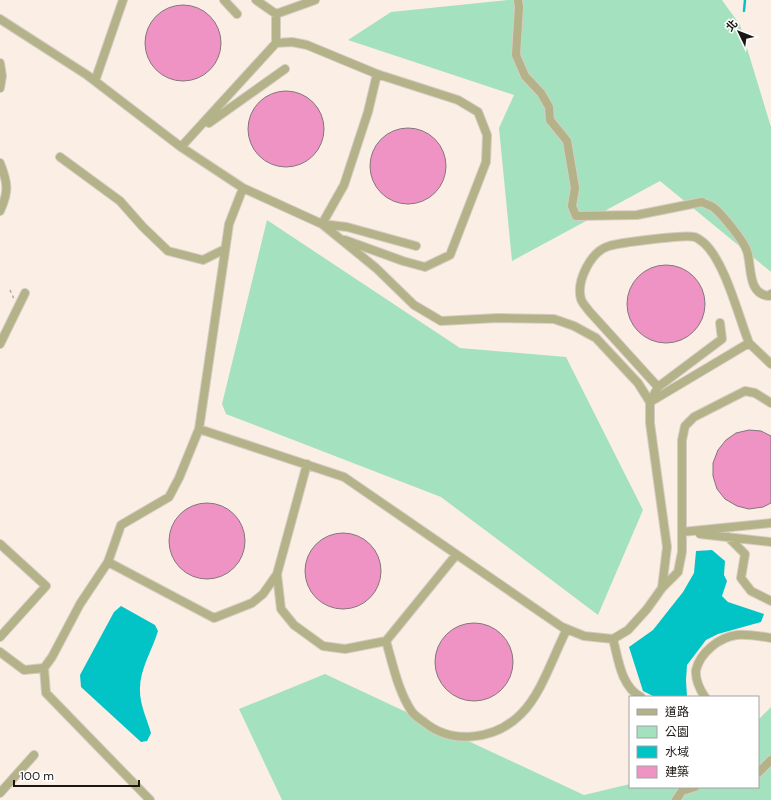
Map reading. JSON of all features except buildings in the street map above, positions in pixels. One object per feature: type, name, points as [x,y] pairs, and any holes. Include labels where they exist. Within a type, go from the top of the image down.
[{"type":"lane","points":[[95,81],[123,0]]},
{"type":"lane","points":[[224,0],[237,14]]},
{"type":"lane","points":[[256,0],[276,14]]},
{"type":"lane","points":[[276,14],[315,0]]},
{"type":"lane","points":[[518,0],[519,7],[516,55],[525,76],[540,93],[549,107],[550,120],[567,141],[575,188],[572,206],[576,216],[636,215],[702,202],[712,206],[725,219],[747,249],[755,290],[761,296],[768,296],[771,294]]},
{"type":"lane","points":[[181,146],[276,43],[276,14]]},
{"type":"lane","points":[[0,19],[95,81],[181,146],[243,188],[322,224],[376,268],[414,305],[441,321],[498,318],[554,319],[574,326],[596,338],[638,382],[650,402]]},
{"type":"lane","points":[[276,43],[292,42],[307,45],[377,74],[458,100],[478,112],[488,136],[486,162],[450,255],[425,267],[403,261],[338,237]]},
{"type":"lane","points":[[0,63],[2,76],[0,88]]},
{"type":"lane","points":[[181,146],[220,113],[285,69]]},
{"type":"lane","points":[[322,224],[344,185],[368,112],[377,74]]},
{"type":"lane","points":[[60,157],[120,201],[143,227],[168,251],[203,260],[225,249]]},
{"type":"lane","points":[[0,163],[7,180],[6,198],[0,211]]},
{"type":"lane","points":[[150,800],[46,693],[44,668],[52,657],[80,604],[108,562],[121,525],[169,497],[179,478],[199,429],[229,224],[243,188]]},
{"type":"lane","points":[[322,224],[347,227],[416,246]]},
{"type":"lane","points":[[658,387],[589,311],[581,299],[581,283],[584,269],[593,257],[608,246],[681,236],[694,236],[704,244],[718,260],[749,343],[771,364]]},
{"type":"lane","points":[[0,344],[25,293]]},
{"type":"lane","points":[[662,588],[667,547],[650,422],[650,402],[658,387],[722,339],[720,323]]},
{"type":"lane","points":[[650,402],[749,343]]},
{"type":"lane","points":[[199,429],[344,477],[456,555],[567,629],[584,636],[613,639],[628,630],[647,609],[662,588],[678,572],[682,552],[682,440],[685,426],[694,417],[745,391],[755,393],[771,403]]},
{"type":"lane","points":[[108,562],[214,618],[252,603],[263,594],[277,574],[306,464]]},
{"type":"lane","points":[[771,523],[682,532],[771,542]]},
{"type":"lane","points":[[728,538],[744,554],[741,578],[751,591],[771,602]]},
{"type":"lane","points":[[0,544],[46,586],[0,637]]},
{"type":"lane","points":[[277,574],[281,609],[294,625],[323,646],[345,649],[386,641],[456,555]]},
{"type":"lane","points":[[386,641],[400,687],[413,713],[434,730],[450,737],[474,737],[488,734],[509,724],[521,714],[536,695],[567,629]]},
{"type":"lane","points":[[704,696],[699,688],[696,671],[705,652],[716,643],[735,635],[755,635],[771,638]]},
{"type":"lane","points":[[613,639],[623,676],[639,696]]},
{"type":"lane","points":[[0,652],[24,670],[44,668]]},
{"type":"lane","points":[[0,793],[34,755]]},
{"type":"lane","points":[[759,772],[771,760]]},
{"type":"lane","points":[[676,800],[682,791],[692,788]]},
{"type":"green space","points":[[508,0],[722,0],[740,25],[771,127],[771,272],[660,181],[512,261],[499,128],[514,95],[348,40],[391,12]]},
{"type":"green space","points":[[267,220],[460,348],[566,357],[643,510],[598,615],[441,497],[226,414],[222,404]]},
{"type":"green space","points":[[325,674],[584,795],[629,784],[629,788],[759,788],[759,719],[771,707],[771,800],[282,800],[239,709]]},
{"type":"water","points":[[712,550],[725,561],[724,575],[727,581],[722,596],[728,602],[764,614],[761,622],[718,634],[706,640],[687,665],[687,696],[653,696],[643,691],[629,647],[653,630],[683,592],[694,573],[696,551]]},
{"type":"water","points":[[121,606],[155,625],[158,631],[140,683],[141,702],[151,733],[147,741],[141,742],[81,687],[80,675],[114,612]]},
{"type":"waterway","points":[[744,11],[745,0]]}]
